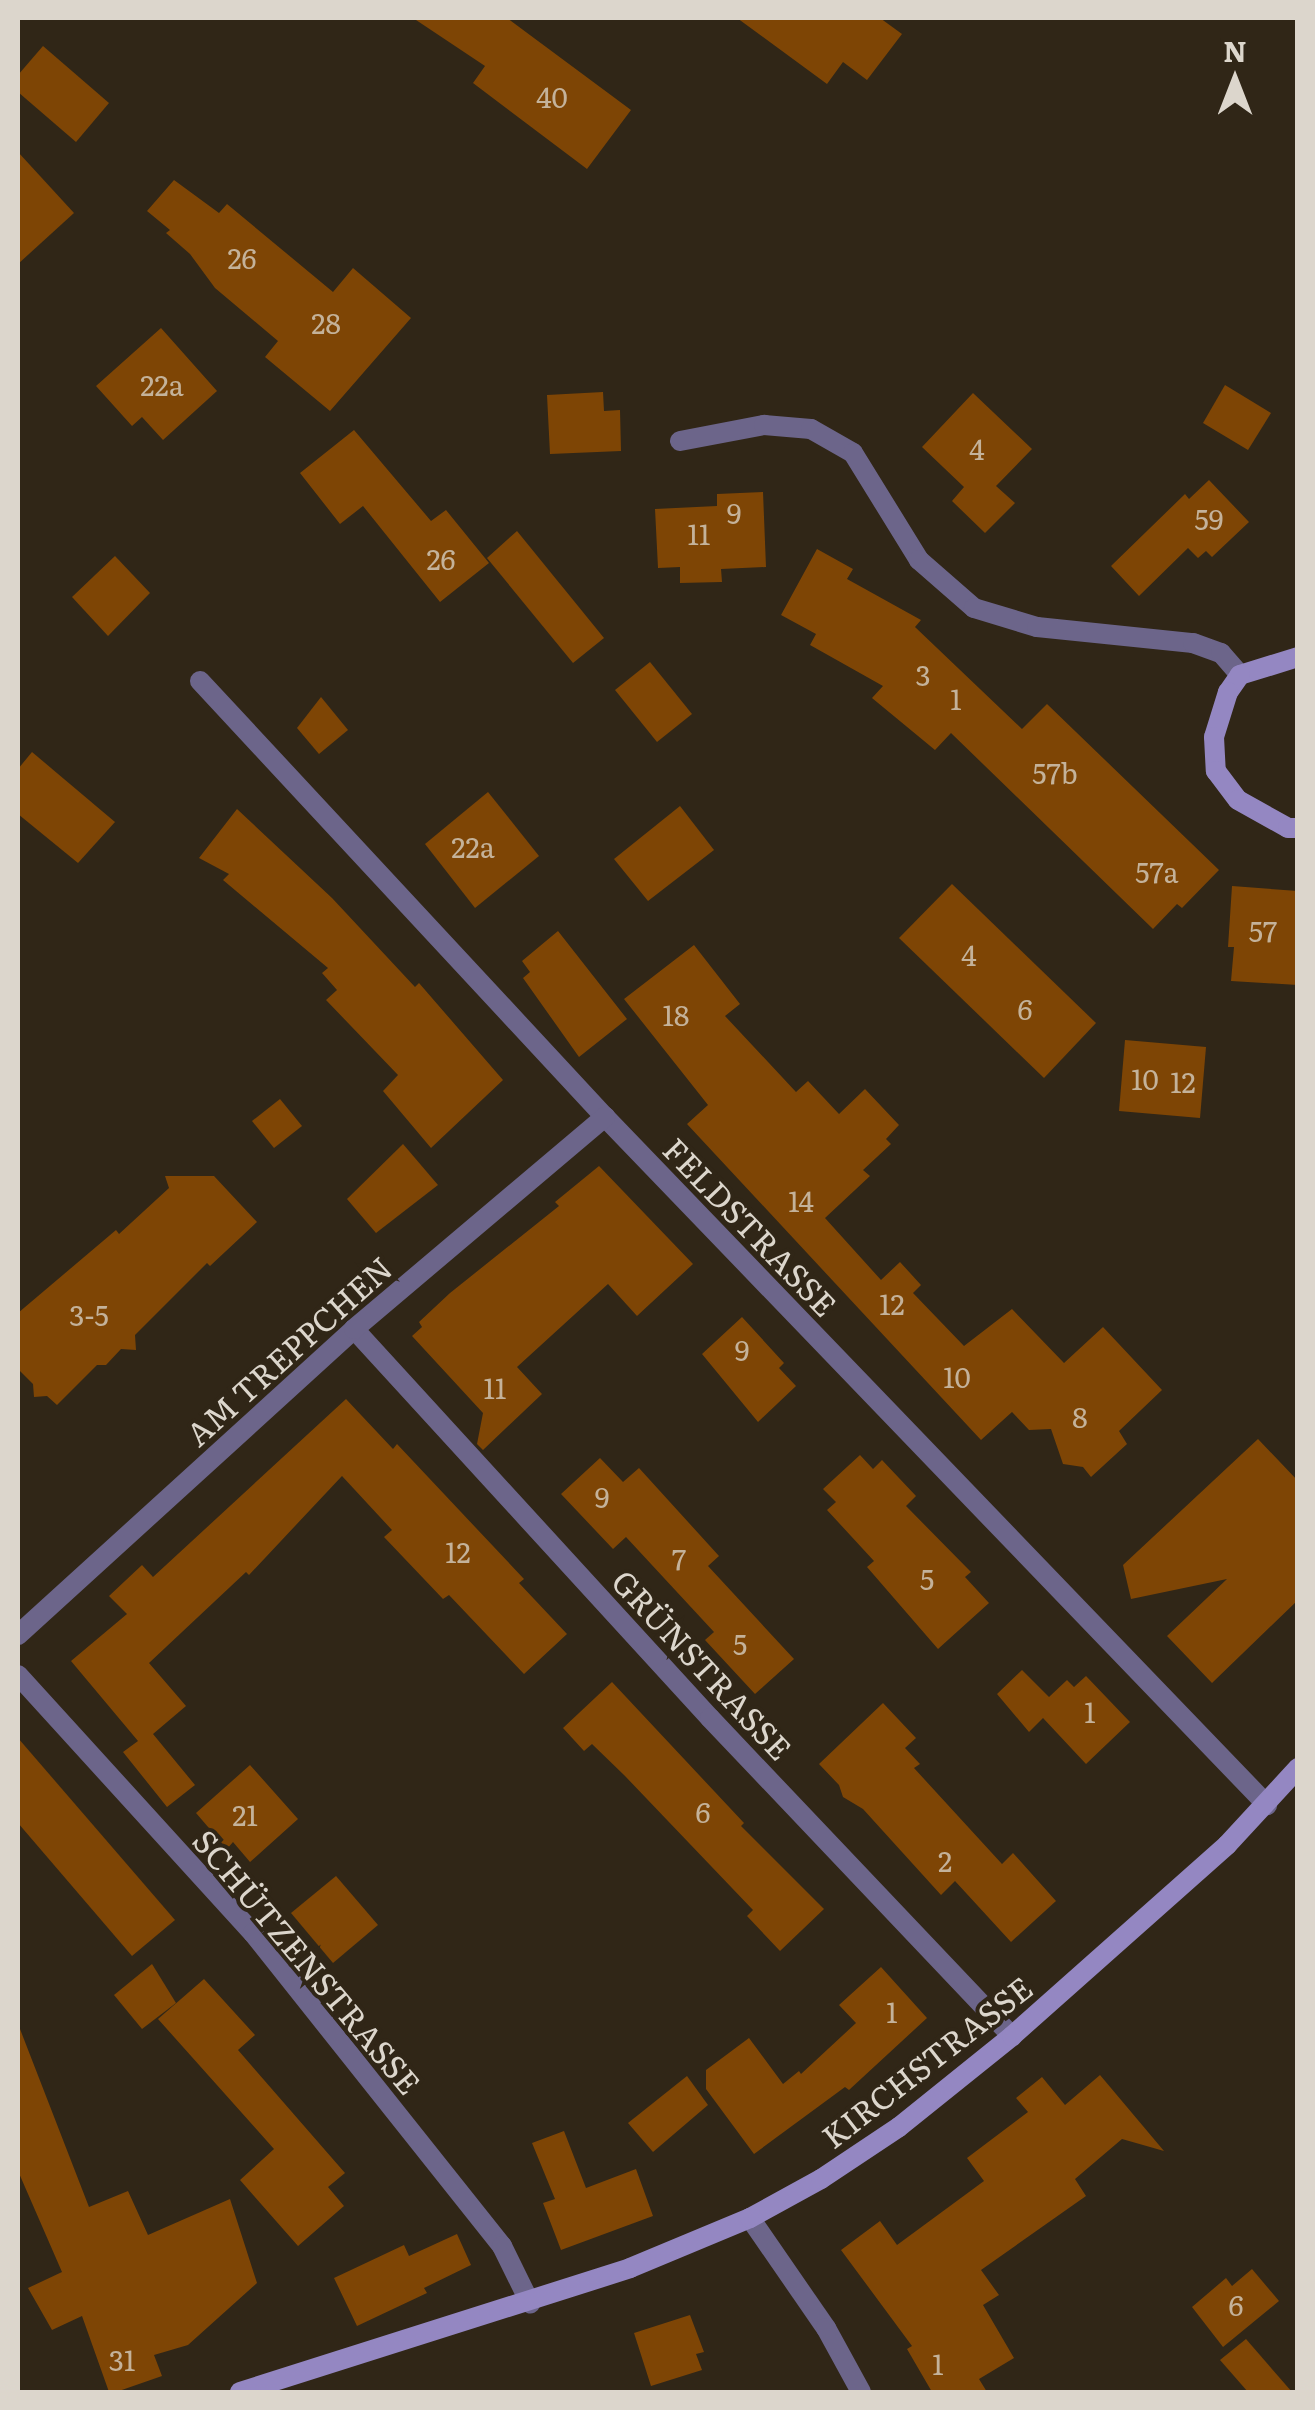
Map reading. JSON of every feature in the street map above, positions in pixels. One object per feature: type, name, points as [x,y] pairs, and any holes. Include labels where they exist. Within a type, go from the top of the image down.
[{"type":"street","points":[[680,442],[764,426],[811,429],[853,452],[919,560],[974,608],[1038,627],[1193,643],[1222,653],[1240,674]]},
{"type":"street","points":[[1298,657],[1240,674],[1228,692],[1214,736],[1216,771],[1238,800],[1288,828],[1298,828]]},
{"type":"street","name":"FELDSTRASSE","points":[[200,681],[605,1117],[1267,1805]]},
{"type":"street","name":"AM TREPPCHEN","points":[[18,1635],[354,1329],[605,1117]]},
{"type":"street","name":"GRÜNSTRASSE","points":[[354,1329],[710,1718],[1012,2036]]},
{"type":"street","name":"SCHÜTZENSTRASSE","points":[[18,1675],[253,1934],[502,2246],[530,2303]]},
{"type":"street","name":"KIRCHSTRASSE","points":[[240,2392],[530,2303],[750,2218],[822,2179],[900,2127],[1012,2036],[1267,1805],[1298,1768]]},
{"type":"street","points":[[750,2218],[826,2328],[861,2392]]},
{"type":"building","points":[[413,18],[507,18],[631,110],[587,169],[473,83],[485,66]]},
{"type":"building","points":[[737,18],[880,18],[902,34],[867,80],[843,62],[827,84]]},
{"type":"building","points":[[43,46],[109,103],[76,142],[18,92],[18,75]]},
{"type":"building","points":[[18,152],[74,213],[18,264]]},
{"type":"building","points":[[174,180],[219,213],[227,204],[333,292],[353,268],[411,318],[330,411],[265,357],[278,341],[215,288],[190,254],[166,233],[170,230],[147,211]]},
{"type":"building","points":[[161,328],[217,391],[163,440],[142,417],[132,426],[96,386]]},
{"type":"building","points":[[1225,385],[1271,413],[1248,450],[1203,423]]},
{"type":"building","points":[[603,392],[604,411],[620,410],[621,451],[550,454],[547,395]]},
{"type":"building","points":[[973,393],[1032,449],[996,486],[1015,503],[985,533],[952,501],[964,487],[922,447]]},
{"type":"building","points":[[354,430],[431,521],[446,510],[489,563],[440,602],[363,506],[340,524],[300,473]]},
{"type":"building","points":[[1209,480],[1249,522],[1212,557],[1206,551],[1198,558],[1188,548],[1139,596],[1111,566],[1185,494],[1189,499]]},
{"type":"building","points":[[763,492],[766,567],[721,569],[722,582],[680,583],[680,567],[658,568],[655,509],[717,506],[717,494]]},
{"type":"building","points":[[517,531],[604,638],[573,663],[487,558]]},
{"type":"building","points":[[817,549],[853,569],[847,579],[921,620],[915,627],[1022,729],[1047,704],[1219,870],[1182,908],[1177,904],[1153,929],[951,733],[935,750],[872,698],[883,686],[810,645],[816,634],[781,615]]},
{"type":"building","points":[[115,556],[150,593],[108,636],[72,597]]},
{"type":"building","points":[[650,662],[692,714],[657,742],[615,690]]},
{"type":"building","points":[[321,697],[348,730],[319,754],[297,728]]},
{"type":"building","points":[[32,752],[115,822],[78,863],[18,814],[18,769]]},
{"type":"building","points":[[488,792],[539,856],[475,908],[425,844]]},
{"type":"building","points":[[680,806],[714,850],[648,901],[614,859]]},
{"type":"building","points":[[237,809],[332,898],[415,987],[419,983],[503,1080],[431,1148],[383,1091],[398,1075],[326,1000],[337,990],[322,973],[328,968],[223,880],[229,874],[199,858]]},
{"type":"building","points":[[952,884],[1096,1023],[1044,1078],[899,938]]},
{"type":"building","points":[[1232,886],[1298,891],[1298,985],[1231,981],[1234,947],[1228,947]]},
{"type":"building","points":[[558,931],[627,1019],[579,1057],[523,978],[530,972],[522,961]]},
{"type":"building","points":[[694,945],[740,1004],[725,1016],[796,1092],[808,1081],[839,1114],[865,1089],[899,1125],[886,1139],[891,1144],[863,1170],[870,1176],[825,1218],[881,1280],[900,1262],[921,1285],[913,1293],[964,1346],[1012,1309],[1064,1363],[1103,1327],[1162,1390],[1119,1431],[1127,1444],[1091,1477],[1083,1467],[1063,1464],[1051,1429],[1029,1430],[1012,1412],[981,1440],[687,1124],[708,1105],[624,999]]},
{"type":"building","points":[[1125,1040],[1206,1047],[1200,1118],[1119,1111]]},
{"type":"building","points":[[280,1099],[302,1126],[274,1148],[252,1121]]},
{"type":"building","points":[[403,1144],[438,1185],[376,1233],[347,1199]]},
{"type":"building","points":[[599,1166],[693,1264],[637,1316],[608,1284],[517,1367],[542,1394],[483,1450],[477,1444],[483,1413],[412,1336],[422,1327],[419,1322],[450,1293],[559,1206],[555,1202]]},
{"type":"building","points":[[165,1176],[214,1176],[257,1222],[210,1266],[207,1263],[135,1335],[136,1350],[121,1349],[106,1365],[97,1365],[57,1405],[47,1396],[34,1397],[33,1384],[18,1369],[18,1313],[116,1230],[119,1234],[169,1188]]},
{"type":"building","points":[[742,1317],[784,1363],[779,1368],[796,1386],[758,1422],[702,1354]]},
{"type":"building","points":[[346,1399],[393,1449],[397,1444],[524,1579],[519,1583],[567,1634],[524,1674],[449,1595],[443,1599],[384,1537],[392,1530],[342,1476],[249,1575],[246,1572],[149,1663],[186,1706],[153,1734],[195,1785],[167,1807],[123,1752],[138,1741],[71,1661],[127,1614],[109,1596],[142,1565],[153,1577]]},
{"type":"building","points":[[1258,1439],[1298,1481],[1298,1600],[1212,1683],[1167,1636],[1227,1579],[1131,1599],[1123,1565]]},
{"type":"building","points":[[860,1455],[873,1469],[882,1460],[916,1496],[906,1506],[971,1572],[965,1577],[989,1603],[938,1649],[867,1567],[874,1561],[827,1510],[836,1502],[823,1489]]},
{"type":"building","points":[[600,1458],[623,1482],[639,1468],[719,1556],[708,1566],[794,1659],[755,1694],[705,1640],[714,1632],[626,1537],[613,1549],[561,1494]]},
{"type":"building","points":[[1022,1670],[1049,1697],[1067,1680],[1074,1687],[1086,1676],[1130,1722],[1086,1764],[1043,1718],[1029,1732],[997,1694]]},
{"type":"building","points":[[612,1682],[744,1823],[741,1826],[824,1909],[780,1951],[747,1916],[753,1910],[625,1776],[592,1744],[584,1751],[563,1728]]},
{"type":"building","points":[[883,1703],[916,1738],[905,1748],[920,1764],[914,1768],[1002,1864],[1013,1853],[1056,1901],[1011,1942],[955,1881],[941,1895],[863,1809],[843,1797],[839,1785],[819,1764]]},
{"type":"building","points":[[18,1738],[175,1920],[132,1956],[18,1823]]},
{"type":"building","points":[[250,1765],[298,1819],[250,1862],[233,1842],[227,1849],[196,1813]]},
{"type":"building","points":[[336,1876],[378,1925],[333,1963],[291,1913]]},
{"type":"building","points":[[152,1964],[176,2003],[142,2029],[114,1995]]},
{"type":"building","points":[[881,1967],[927,2018],[849,2090],[845,2087],[754,2154],[706,2089],[706,2070],[749,2038],[783,2084],[799,2071],[801,2074],[856,2023],[839,2005]]},
{"type":"building","points":[[204,1979],[255,2035],[238,2050],[345,2173],[328,2187],[344,2206],[298,2246],[240,2180],[274,2149],[158,2019]]},
{"type":"building","points":[[20,2029],[89,2207],[128,2191],[148,2235],[230,2199],[257,2283],[188,2345],[154,2355],[162,2376],[116,2392],[109,2392],[82,2316],[52,2330],[28,2288],[62,2272],[18,2171]]},
{"type":"building","points":[[1100,2075],[1164,2151],[1122,2139],[1075,2179],[1086,2196],[981,2270],[999,2295],[983,2305],[1014,2358],[979,2379],[987,2392],[932,2392],[907,2349],[912,2346],[841,2250],[880,2221],[897,2245],[984,2181],[967,2158],[1028,2112],[1016,2098],[1042,2077],[1065,2105]]},
{"type":"building","points":[[687,2076],[708,2105],[653,2152],[628,2123]]},
{"type":"building","points":[[564,2131],[586,2188],[636,2169],[653,2216],[561,2250],[543,2203],[555,2199],[532,2143]]},
{"type":"building","points":[[457,2234],[471,2265],[424,2288],[427,2293],[357,2326],[334,2278],[404,2245],[409,2256]]},
{"type":"building","points":[[1252,2269],[1279,2301],[1223,2347],[1192,2307],[1226,2278],[1232,2286]]},
{"type":"building","points":[[690,2315],[704,2352],[696,2354],[702,2370],[651,2386],[634,2333]]},
{"type":"building","points":[[1246,2339],[1292,2392],[1248,2392],[1220,2360]]}]
